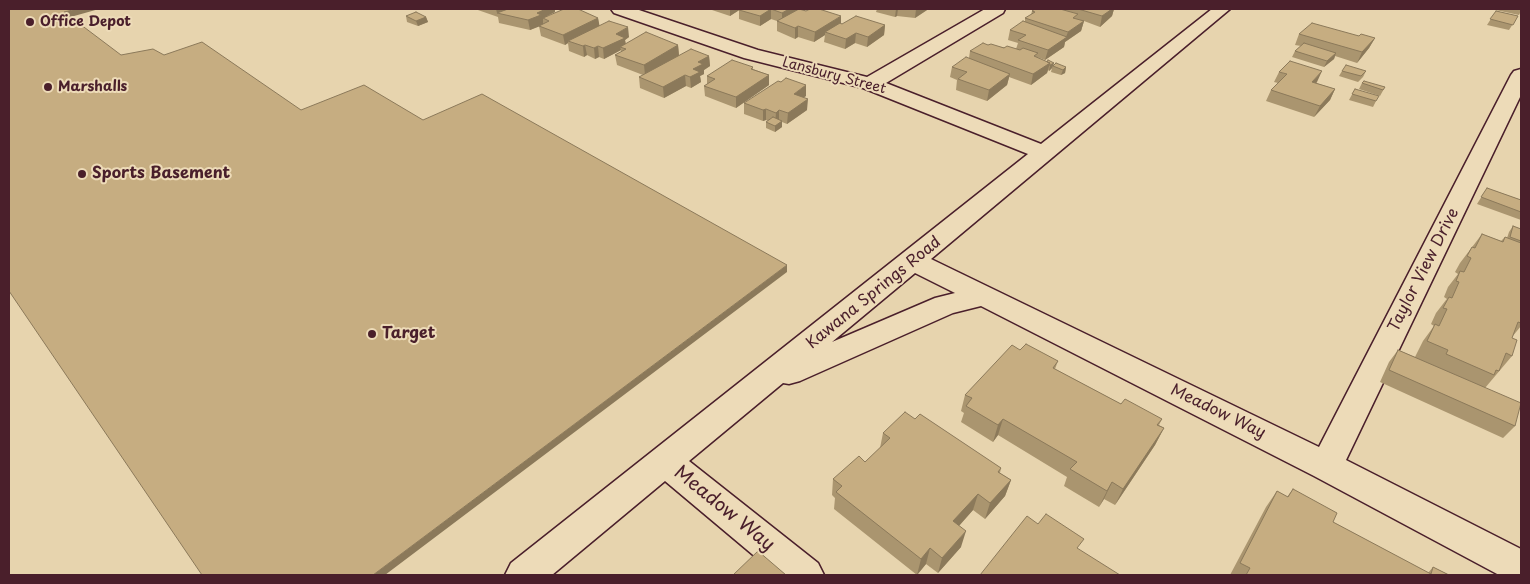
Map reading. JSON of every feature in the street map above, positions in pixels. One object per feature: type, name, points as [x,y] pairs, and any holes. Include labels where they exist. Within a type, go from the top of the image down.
[{"type":"street","name":"Lansbury Street","points":[[620,9],[751,54],[870,84],[1045,153]]},
{"type":"street","points":[[870,84],[997,9]]},
{"type":"street","name":"Kawana Springs Road","points":[[524,575],[1222,9]]},
{"type":"street","name":"Taylor View Drive","points":[[1326,466],[1521,77]]},
{"type":"street","name":"Meadow Way","points":[[913,261],[1326,466],[1521,568]]},
{"type":"street","points":[[758,386],[946,305],[984,296]]},
{"type":"street","name":"Meadow Way","points":[[665,462],[805,575]]},
{"type":"building","name":"Target","points":[[9,9],[77,9],[64,12],[121,55],[153,49],[164,55],[202,42],[301,110],[364,85],[423,120],[482,94],[787,265],[373,575],[202,575],[9,291]]},
{"type":"building","points":[[508,9],[546,9],[537,13],[541,15],[528,20],[497,13]]},
{"type":"building","points":[[564,9],[578,9],[598,18],[563,35],[539,26],[549,21],[543,18]]},
{"type":"building","points":[[740,9],[771,9],[760,16]]},
{"type":"building","points":[[771,9],[789,9],[782,13]]},
{"type":"building","points":[[799,9],[806,11],[819,9],[841,16],[815,32],[798,26],[795,28],[777,21]]},
{"type":"building","points":[[1035,9],[1060,9],[1078,14],[1073,18],[1084,21],[1068,32],[1025,18],[1035,12],[1032,11]]},
{"type":"building","points":[[1078,9],[1112,9],[1102,16]]},
{"type":"building","points":[[1496,11],[1518,16],[1513,25],[1490,19]]},
{"type":"building","points":[[416,12],[426,17],[416,21],[406,16]]},
{"type":"building","points":[[856,16],[885,25],[868,37],[856,33],[846,39],[825,32],[840,23],[842,24]]},
{"type":"building","points":[[609,21],[628,27],[616,34],[625,38],[603,48],[583,46],[568,41]]},
{"type":"building","points":[[1023,21],[1067,37],[1048,50],[1018,40],[1026,35],[1010,30]]},
{"type":"building","points":[[1312,23],[1359,36],[1361,34],[1375,38],[1362,52],[1299,34]]},
{"type":"building","points":[[646,32],[678,45],[644,65],[615,55],[626,49],[620,47]]},
{"type":"building","points":[[983,43],[1004,48],[1007,46],[1020,50],[1023,48],[1038,53],[1034,56],[1050,63],[1033,74],[970,51]]},
{"type":"building","points":[[1304,43],[1336,53],[1327,61],[1295,51]]},
{"type":"building","points":[[691,49],[709,56],[698,62],[703,64],[693,69],[700,72],[690,77],[685,75],[663,87],[639,77]]},
{"type":"building","points":[[966,57],[1010,74],[989,90],[958,79],[967,72],[952,67]]},
{"type":"building","points":[[732,60],[769,75],[736,97],[704,86],[715,79],[707,76]]},
{"type":"building","points":[[1290,61],[1322,71],[1312,82],[1335,89],[1320,106],[1271,90],[1287,74],[1279,72]]},
{"type":"building","points":[[1056,63],[1066,67],[1063,70],[1053,66]]},
{"type":"building","points":[[1346,65],[1366,71],[1361,76],[1342,71]]},
{"type":"building","points":[[786,78],[806,85],[794,94],[808,99],[788,113],[779,110],[776,113],[744,103],[778,81],[781,82]]},
{"type":"building","points":[[1364,81],[1385,87],[1383,90],[1362,83]]},
{"type":"building","points":[[1355,89],[1379,96],[1376,101],[1352,94]]},
{"type":"building","points":[[773,117],[782,121],[775,126],[766,122]]},
{"type":"building","points":[[1487,188],[1521,200],[1521,212],[1481,197]]},
{"type":"building","points":[[1513,226],[1521,229],[1521,241],[1510,237]]},
{"type":"building","points":[[1482,234],[1503,242],[1505,237],[1521,243],[1521,323],[1518,322],[1512,338],[1517,340],[1512,356],[1506,353],[1499,371],[1496,370],[1494,375],[1446,354],[1448,350],[1427,341],[1435,324],[1439,326],[1447,309],[1443,308],[1449,297],[1452,298],[1459,282],[1456,281],[1460,271],[1464,272],[1471,258],[1467,256],[1472,247],[1475,248]]},
{"type":"building","points":[[1026,344],[1058,361],[1053,368],[1121,404],[1125,399],[1162,419],[1157,425],[1164,428],[1123,489],[1112,482],[1107,491],[1070,469],[1077,462],[1003,419],[998,425],[966,406],[972,398],[965,395],[1012,345],[1020,350]]},
{"type":"building","points":[[1398,350],[1521,403],[1515,426],[1389,370]]},
{"type":"building","points":[[905,412],[915,419],[920,414],[1001,468],[998,472],[1011,480],[990,503],[978,494],[953,521],[966,531],[942,558],[930,548],[921,559],[836,492],[842,486],[833,479],[859,456],[865,462],[890,438],[883,433]]},
{"type":"building","points":[[1293,489],[1337,513],[1333,522],[1431,574],[1433,567],[1449,575],[1246,575],[1250,568],[1240,563],[1277,491],[1288,497]]},
{"type":"building","points":[[1046,514],[1084,539],[1077,548],[1120,575],[980,575],[1027,516],[1038,524]]},
{"type":"building","points":[[758,551],[786,575],[733,575]]},
{"type":"place","name":"Office Depot","points":[[30,22]]},
{"type":"place","name":"Marshalls","points":[[48,87]]},
{"type":"place","name":"Sports Basement","points":[[82,174]]},
{"type":"place","name":"Target","points":[[372,334]]}]
